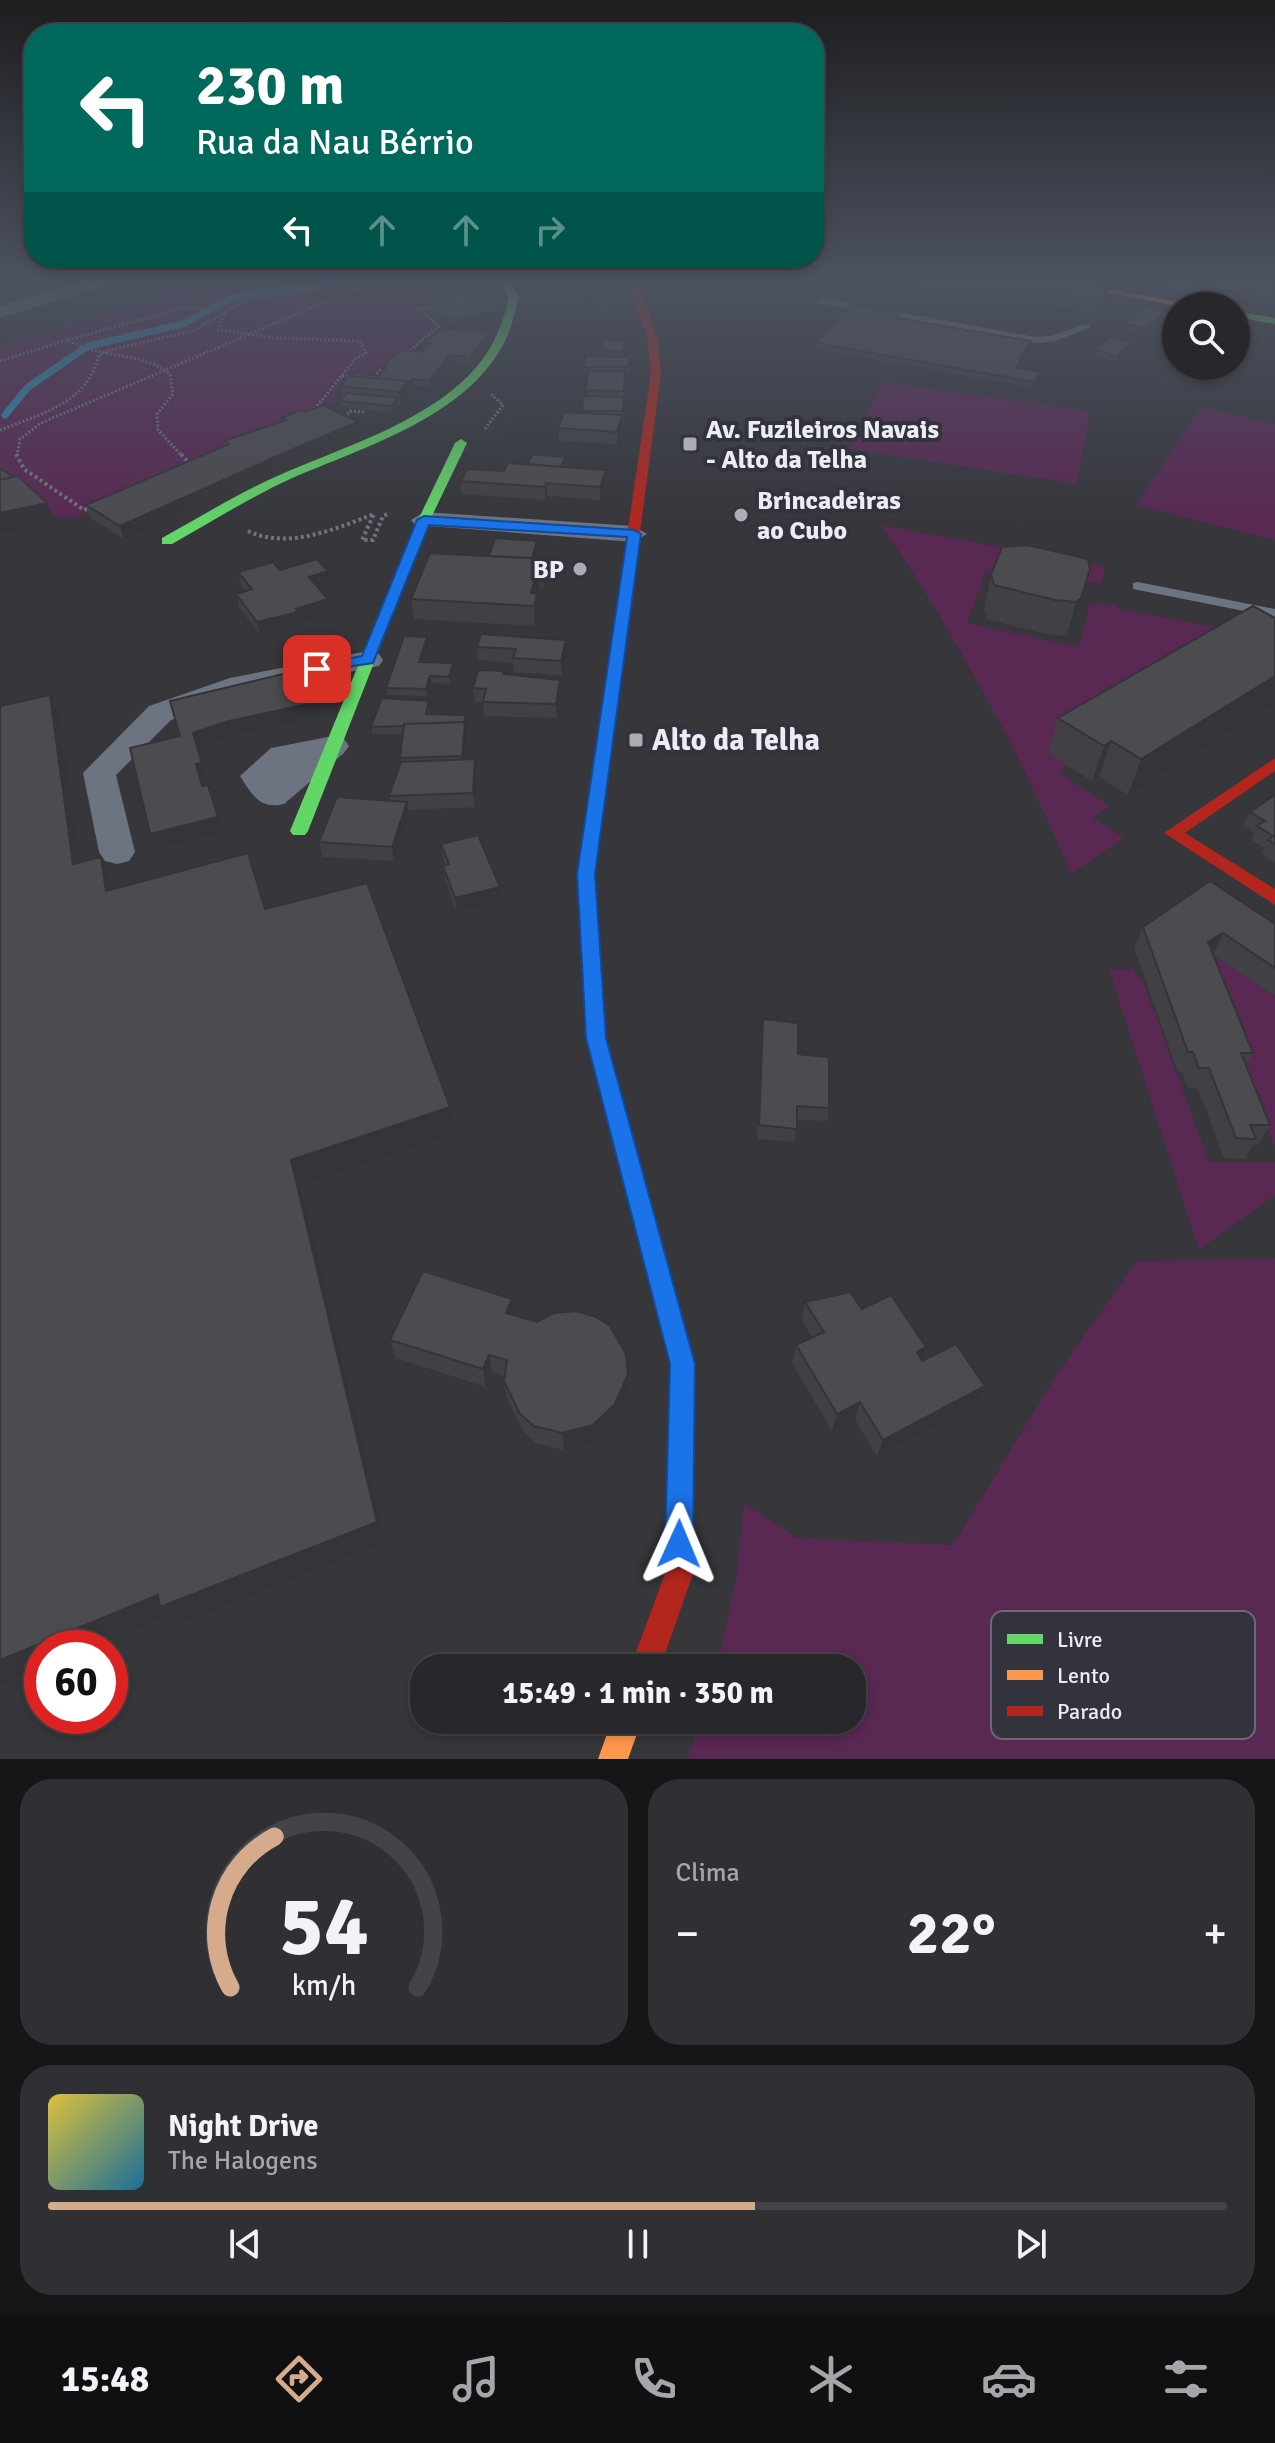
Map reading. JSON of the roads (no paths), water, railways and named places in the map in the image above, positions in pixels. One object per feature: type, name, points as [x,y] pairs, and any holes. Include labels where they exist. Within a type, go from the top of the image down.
[{"type":"main road","points":[[167,541],[257,490],[401,425],[445,399],[473,376],[483,362]]},
{"type":"main road","points":[[650,1654],[679,1574],[683,1364],[596,1038],[586,874],[656,373],[655,362]]},
{"type":"main road","points":[[299,831],[426,517],[461,443]]},
{"type":"main road","points":[[1275,763],[1173,833],[1275,898]]},
{"type":"main road","points":[[613,1759],[622,1734]]},
{"type":"street","points":[[426,517],[634,534]]},
{"type":"street","points":[[117,852],[99,773],[160,713],[241,684],[368,660]]},
{"type":"lane","points":[[1138,586],[1275,613]]},
{"type":"waterway","points":[[5,415],[28,387],[64,362]]},
{"type":"place","name":"Av. Fuzileiros Navais - Alto da Telha","points":[[690,444]]},
{"type":"place","name":"Brincadeiras ao Cubo","points":[[741,515]]},
{"type":"place","name":"BP","points":[[580,569]]},
{"type":"place","name":"Alto da Telha","points":[[636,740]]}]
